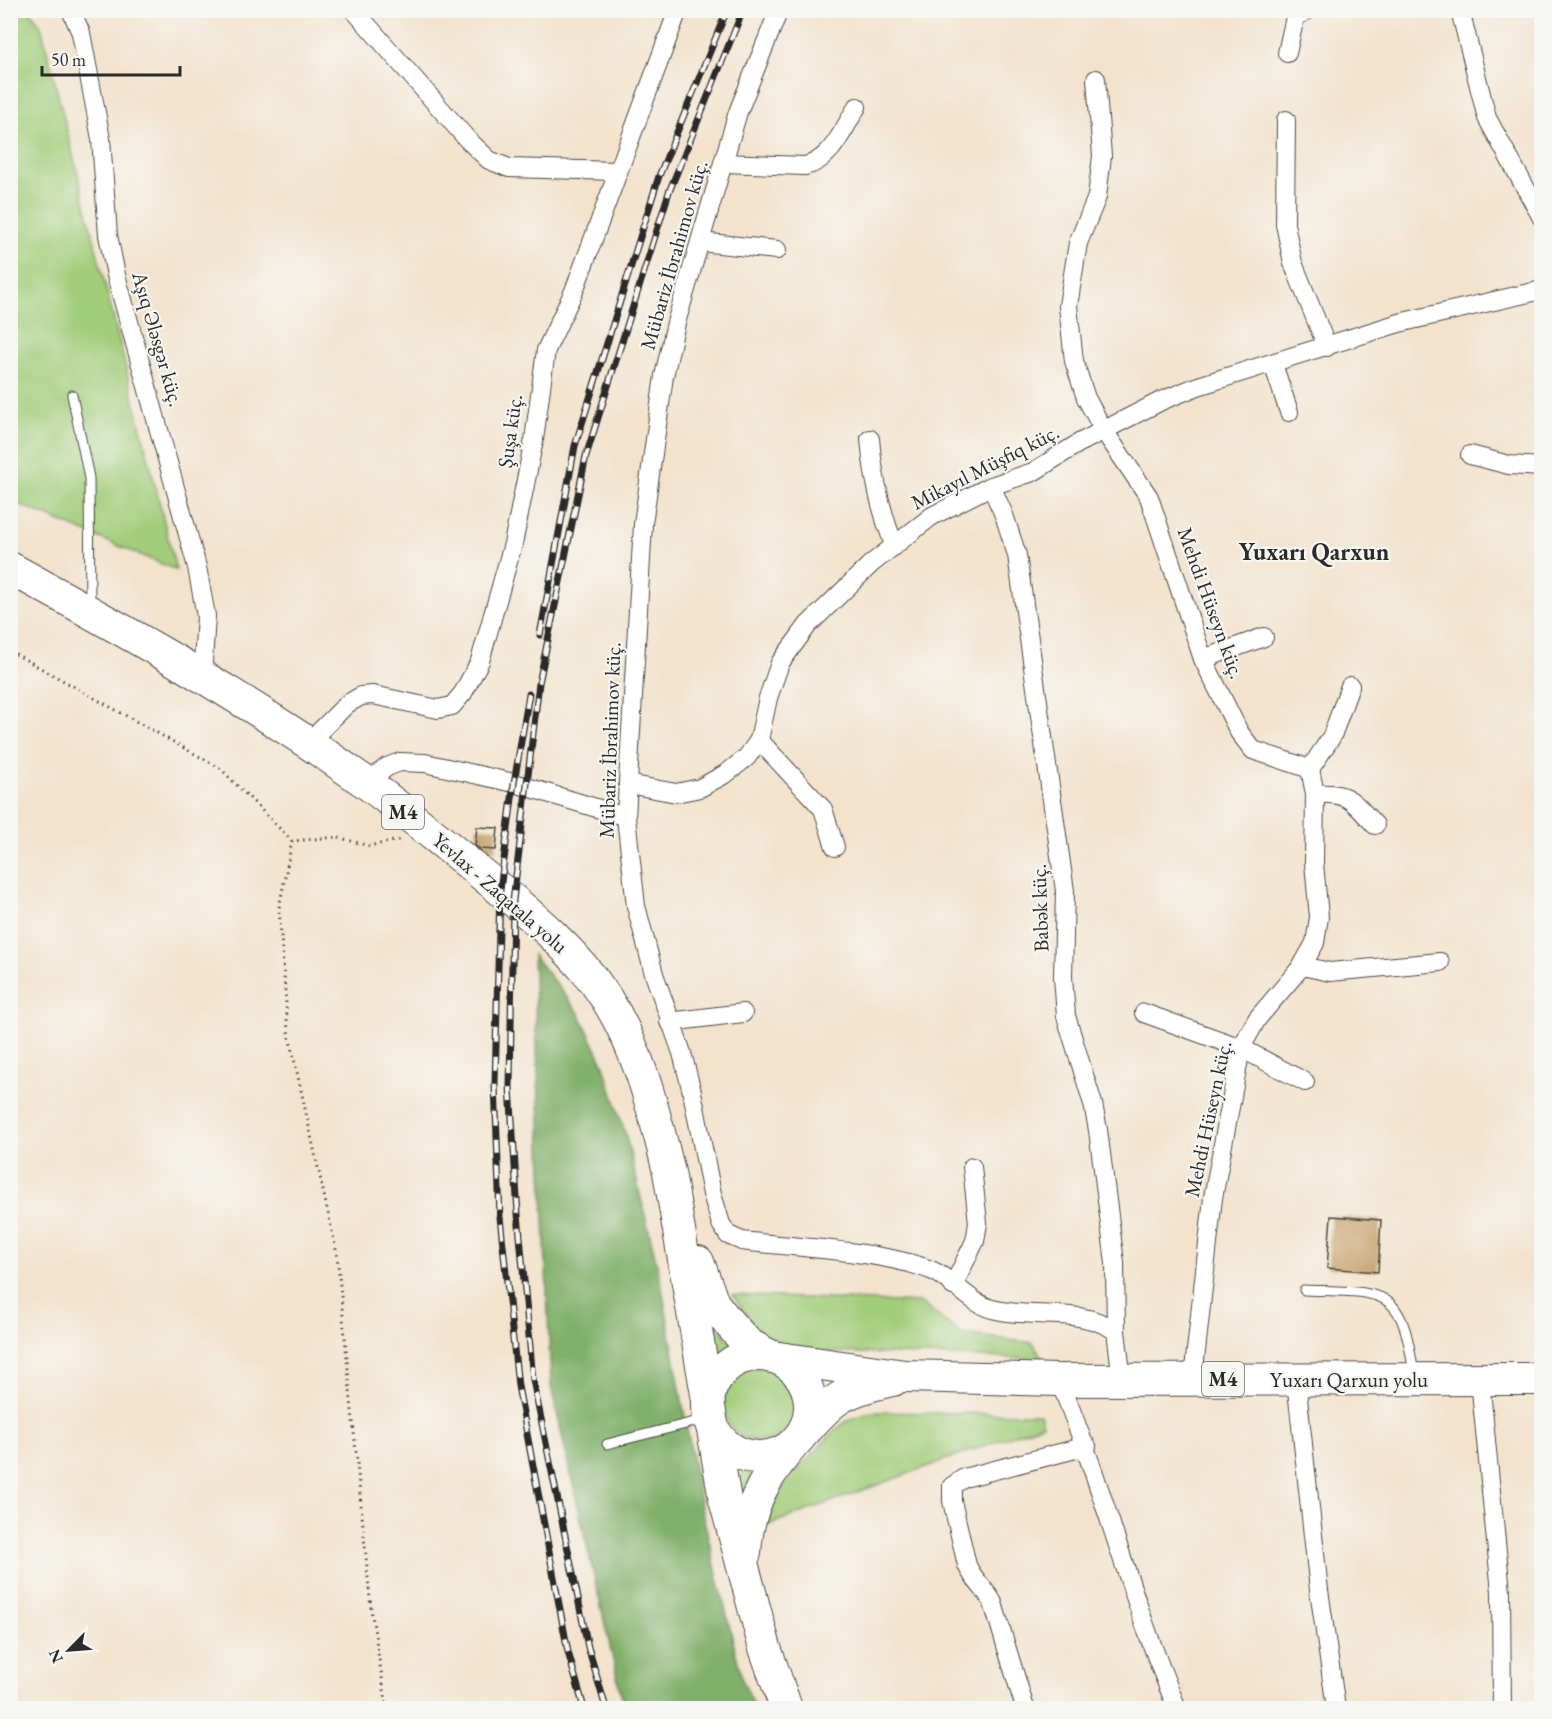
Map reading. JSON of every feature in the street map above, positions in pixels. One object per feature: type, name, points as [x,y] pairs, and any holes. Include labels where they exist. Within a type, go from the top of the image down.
[{"type":"highway","name":"Yevlax - Zaqatala yolu","points":[[10,568],[90,612],[308,743],[366,783],[426,830],[550,933],[576,958],[606,998],[627,1037],[641,1074],[669,1172]]},
{"type":"highway","points":[[669,1172],[713,1303],[742,1339],[772,1357],[783,1361],[800,1376],[809,1396],[808,1419],[799,1439],[781,1453],[759,1457],[748,1456],[727,1446],[720,1438],[710,1418],[708,1406],[714,1384],[728,1366],[749,1356],[772,1357],[905,1376]]},
{"type":"highway","points":[[669,1172],[725,1500],[743,1573],[786,1708]]},
{"type":"highway","points":[[743,1573],[746,1530],[752,1508],[770,1471],[838,1399],[856,1389],[905,1376]]},
{"type":"highway","name":"Yuxarı Qarxun yolu","points":[[905,1376],[1059,1380],[1542,1379]]},
{"type":"street","name":"Aşıq Ələsgər küç.","points":[[71,10],[81,33],[101,140],[108,236],[116,275],[201,587],[206,616],[202,678]]},
{"type":"street","points":[[354,10],[467,139],[489,160],[509,168],[617,171]]},
{"type":"street","name":"Şuşa küç.","points":[[308,743],[347,704],[361,696],[373,695],[438,709],[452,706],[464,693],[480,661],[513,544],[534,440],[546,350],[574,291],[678,10]]},
{"type":"street","name":"Mübariz İbrahimov küç.","points":[[779,10],[738,112],[664,376],[643,524],[626,817],[636,906],[669,1022],[682,1053],[712,1194],[721,1224],[728,1235],[742,1242],[904,1262],[934,1271],[974,1300],[993,1309],[1086,1316],[1116,1330]]},
{"type":"street","points":[[1287,53],[1295,17],[1308,10]]},
{"type":"street","points":[[1460,10],[1487,118],[1542,218]]},
{"type":"street","name":"Mehdi Hüseyn küç.","points":[[1095,79],[1102,156],[1097,197],[1078,243],[1068,306],[1074,361],[1086,398],[1104,430],[1149,497],[1203,659],[1239,732],[1253,750],[1310,769],[1315,794],[1314,863],[1319,918],[1315,943],[1302,966],[1257,1019],[1241,1048],[1213,1198],[1193,1378]]},
{"type":"street","points":[[723,163],[805,166],[817,164],[828,153],[857,107]]},
{"type":"street","points":[[1286,120],[1285,224],[1293,263],[1327,346]]},
{"type":"street","points":[[700,242],[777,250]]},
{"type":"street","name":"Mikayıl Müşfiq küç.","points":[[628,784],[676,793],[700,788],[727,773],[747,757],[759,740],[768,698],[780,663],[808,625],[894,545],[932,516],[991,486],[1033,472],[1104,430],[1161,401],[1198,386],[1399,323],[1542,290]]},
{"type":"street","points":[[1273,364],[1289,412]]},
{"type":"street","points":[[870,439],[879,507],[894,545]]},
{"type":"street","points":[[1470,455],[1509,465],[1542,467]]},
{"type":"street","name":"Babək küç.","points":[[991,486],[1017,555],[1026,614],[1065,891],[1063,977],[1066,1016],[1093,1104],[1098,1130],[1114,1263],[1116,1330]]},
{"type":"street","points":[[1203,659],[1264,637]]},
{"type":"street","points":[[1310,769],[1332,736],[1350,686]]},
{"type":"street","points":[[759,740],[823,809],[834,847]]},
{"type":"street","points":[[366,783],[387,767],[400,762],[425,763],[514,783],[626,817]]},
{"type":"street","points":[[1315,794],[1338,793],[1349,799],[1375,825]]},
{"type":"street","points":[[1302,966],[1330,972],[1440,962]]},
{"type":"street","points":[[669,1022],[743,1013]]},
{"type":"street","points":[[1144,1013],[1241,1048],[1305,1082]]},
{"type":"street","points":[[953,1286],[975,1241],[978,1222],[972,1167]]},
{"type":"street","points":[[1116,1330],[1122,1380]]},
{"type":"street","points":[[1059,1380],[1087,1446],[1132,1588],[1177,1708]]},
{"type":"street","points":[[1296,1380],[1319,1590],[1336,1708]]},
{"type":"street","points":[[1480,1380],[1501,1592],[1502,1708]]},
{"type":"street","points":[[1025,1708],[993,1603],[986,1589],[971,1575],[967,1565],[952,1501],[952,1486],[964,1478],[1087,1446]]},
{"type":"lane","points":[[72,395],[89,478],[90,612]]},
{"type":"lane","points":[[1304,1290],[1370,1292],[1391,1302],[1408,1332],[1414,1381]]},
{"type":"lane","points":[[607,1444],[710,1418]]},
{"type":"path","points":[[10,651],[220,768],[292,841]]},
{"type":"path","points":[[292,841],[337,837],[369,846],[392,843],[426,830]]},
{"type":"path","points":[[292,841],[279,908],[288,1031],[337,1254],[371,1609],[387,1708]]},
{"type":"green space","points":[[29,10],[41,26],[176,570],[11,501],[10,11]]},
{"type":"green space","points":[[533,955],[579,1013],[603,1063],[626,1136],[660,1277],[701,1507],[742,1679],[755,1708],[624,1708],[551,1387]]},
{"type":"green space","points":[[733,1295],[921,1303],[961,1334],[1033,1343],[1043,1359],[801,1351],[767,1337],[754,1325]]},
{"type":"green space","points":[[701,1304],[734,1347],[712,1360]]},
{"type":"green space","points":[[753,1367],[767,1367],[781,1373],[791,1383],[797,1397],[795,1418],[781,1435],[767,1441],[753,1441],[739,1435],[729,1425],[723,1411],[723,1397],[729,1383],[739,1373]]},
{"type":"green space","points":[[873,1412],[1040,1414],[1043,1424],[768,1525],[773,1503],[786,1482],[835,1430],[850,1419]]},
{"type":"green space","points":[[729,1461],[758,1465],[738,1522]]},
{"type":"building","points":[[477,827],[498,828],[496,850],[480,849],[475,846]]},
{"type":"building","points":[[1331,1216],[1381,1220],[1378,1272],[1327,1268]]},
{"type":"railway","points":[[540,635],[575,446],[659,176],[727,10]]},
{"type":"railway","points":[[606,1708],[588,1647],[533,1380],[518,1214],[510,1087],[513,901],[539,683],[586,456],[669,192],[743,10]]},
{"type":"railway","points":[[529,694],[514,783],[500,890],[495,1084],[500,1217],[518,1386],[568,1652],[584,1708]]},
{"type":"district","name":"Yuxarı Qarxun","points":[[1314,552]]}]
